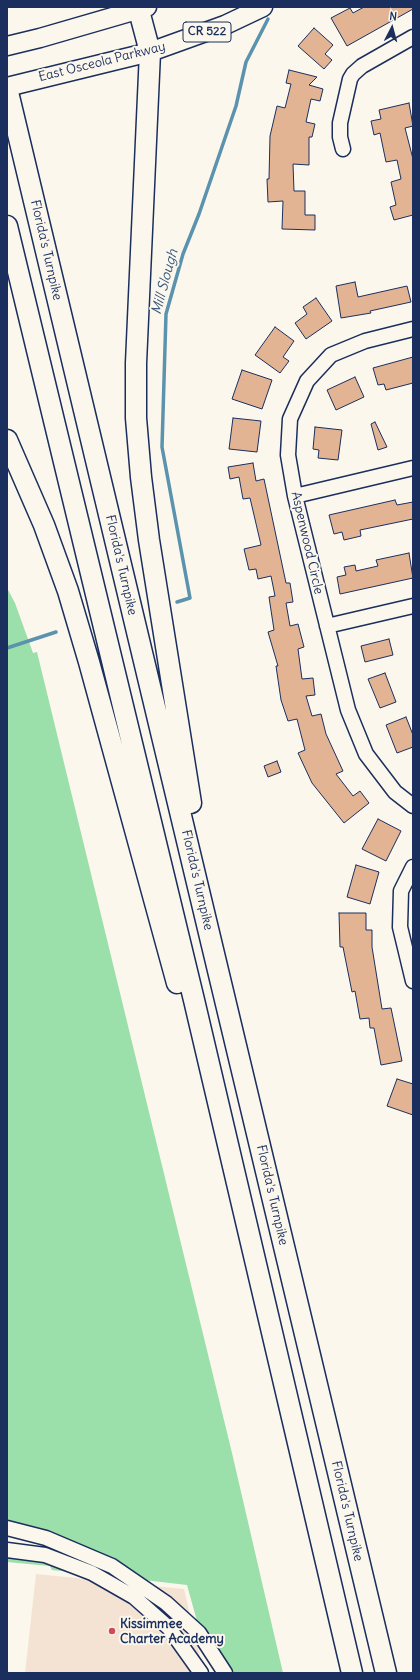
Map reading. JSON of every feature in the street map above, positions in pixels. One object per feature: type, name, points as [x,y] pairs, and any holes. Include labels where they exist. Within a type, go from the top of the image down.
[{"type":"highway","points":[[142,8],[150,52],[136,363],[136,418],[141,477],[148,532],[195,828],[203,906]]},
{"type":"highway","name":"Florida's Turnpike","points":[[7,87],[386,1673]]},
{"type":"highway","points":[[7,226],[191,984],[352,1673]]},
{"type":"highway","points":[[7,440],[44,525],[68,591],[258,1274]]},
{"type":"main road","name":"East Osceola Parkway","points":[[7,87],[150,52],[225,25],[263,7]]},
{"type":"main road","points":[[7,46],[40,38],[142,8]]},
{"type":"street","points":[[343,149],[340,137],[340,123],[348,85],[353,74],[362,66],[413,37]]},
{"type":"street","name":"Aspenwood Circle","points":[[413,329],[365,341],[331,355],[307,381],[290,419],[288,455],[295,496],[348,710],[366,754],[395,792],[413,806]]},
{"type":"street","points":[[295,496],[413,468]]},
{"type":"street","points":[[327,626],[413,606]]},
{"type":"street","points":[[413,867],[401,891],[400,927],[413,981]]},
{"type":"street","points":[[7,1528],[46,1538],[112,1566],[166,1602],[199,1633],[225,1673]]},
{"type":"street","points":[[7,1550],[45,1555],[92,1573],[134,1597],[169,1628],[201,1673]]},
{"type":"shaded area","name":"Kissimmee Charter Academy","points":[[36,1574],[184,1589],[204,1673],[25,1673]]},
{"type":"green space","points":[[7,588],[15,603],[33,653],[37,652],[232,1453],[283,1673],[233,1673],[204,1629],[197,1621],[187,1585],[144,1580],[7,1521]]},
{"type":"green space","points":[[7,1557],[44,1562],[71,1572],[52,1570],[50,1566],[7,1562]]},
{"type":"building","points":[[364,7],[413,7],[413,9],[347,46],[331,18],[350,8],[353,13]]},
{"type":"building","points":[[314,28],[333,45],[325,54],[332,60],[324,69],[298,46]]},
{"type":"building","points":[[289,70],[317,77],[309,85],[323,89],[320,101],[311,99],[306,122],[315,124],[312,137],[309,137],[309,165],[293,164],[294,191],[305,191],[305,215],[315,215],[315,230],[282,229],[283,201],[268,202],[267,179],[269,179],[270,136],[277,106],[285,108],[291,84],[286,83]]},
{"type":"building","points":[[409,103],[413,126],[405,128],[413,159],[413,215],[394,220],[390,207],[396,205],[391,182],[401,179],[397,160],[386,162],[380,133],[374,135],[371,121],[381,119],[379,110]]},
{"type":"building","points":[[355,282],[358,297],[407,286],[411,302],[370,311],[371,313],[341,318],[336,286]]},
{"type":"building","points":[[316,298],[332,321],[306,339],[295,323],[307,314],[303,307]]},
{"type":"building","points":[[275,327],[294,341],[283,357],[289,361],[280,373],[255,355]]},
{"type":"building","points":[[413,357],[413,383],[386,390],[384,384],[378,385],[373,368]]},
{"type":"building","points":[[242,370],[272,380],[262,409],[232,399]]},
{"type":"building","points":[[355,377],[364,397],[336,410],[327,390]]},
{"type":"building","points":[[233,418],[261,421],[257,452],[229,449]]},
{"type":"building","points":[[375,422],[387,447],[378,450],[371,424]]},
{"type":"building","points":[[315,427],[342,430],[338,460],[318,458],[319,450],[313,449]]},
{"type":"building","points":[[253,463],[256,481],[264,479],[286,583],[290,583],[293,602],[286,603],[290,626],[298,624],[304,647],[298,649],[302,679],[313,678],[315,695],[306,696],[312,716],[321,714],[326,734],[343,771],[336,774],[353,796],[360,791],[369,803],[344,823],[312,783],[298,753],[305,750],[297,719],[288,721],[281,700],[276,666],[278,666],[268,632],[274,630],[269,597],[275,596],[271,576],[258,579],[256,569],[249,570],[244,549],[261,545],[250,498],[243,499],[239,477],[230,479],[228,467]]},
{"type":"building","points":[[395,500],[397,505],[413,502],[413,519],[360,530],[361,536],[344,540],[342,532],[334,534],[329,515]]},
{"type":"building","points":[[409,553],[413,578],[340,594],[337,577],[346,575],[344,567],[355,565],[356,571],[378,566],[376,560]]},
{"type":"building","points":[[389,639],[393,655],[365,662],[361,646]]},
{"type":"building","points":[[385,673],[396,702],[380,708],[368,679]]},
{"type":"building","points":[[406,717],[413,735],[413,747],[397,753],[386,725]]},
{"type":"building","points":[[277,761],[281,772],[268,777],[264,766]]},
{"type":"building","points":[[378,819],[401,831],[386,861],[362,849]]},
{"type":"building","points":[[356,865],[379,872],[370,904],[347,897]]},
{"type":"building","points":[[339,913],[366,913],[366,930],[372,930],[372,947],[382,1009],[391,1008],[402,1061],[381,1065],[374,1028],[370,1028],[369,1018],[360,1019],[355,991],[352,992],[343,947],[340,947]]},
{"type":"building","points":[[397,1079],[413,1084],[413,1115],[387,1106]]},
{"type":"waterway","name":"Mill Slough","points":[[177,602],[190,598],[162,447],[166,314],[183,254],[199,214],[236,106],[246,62],[268,19]]},
{"type":"waterway","name":"Mill Slough","points":[[7,648],[56,632]]},
{"type":"place","name":"Kissimmee Charter Academy","points":[[112,1631]]}]
